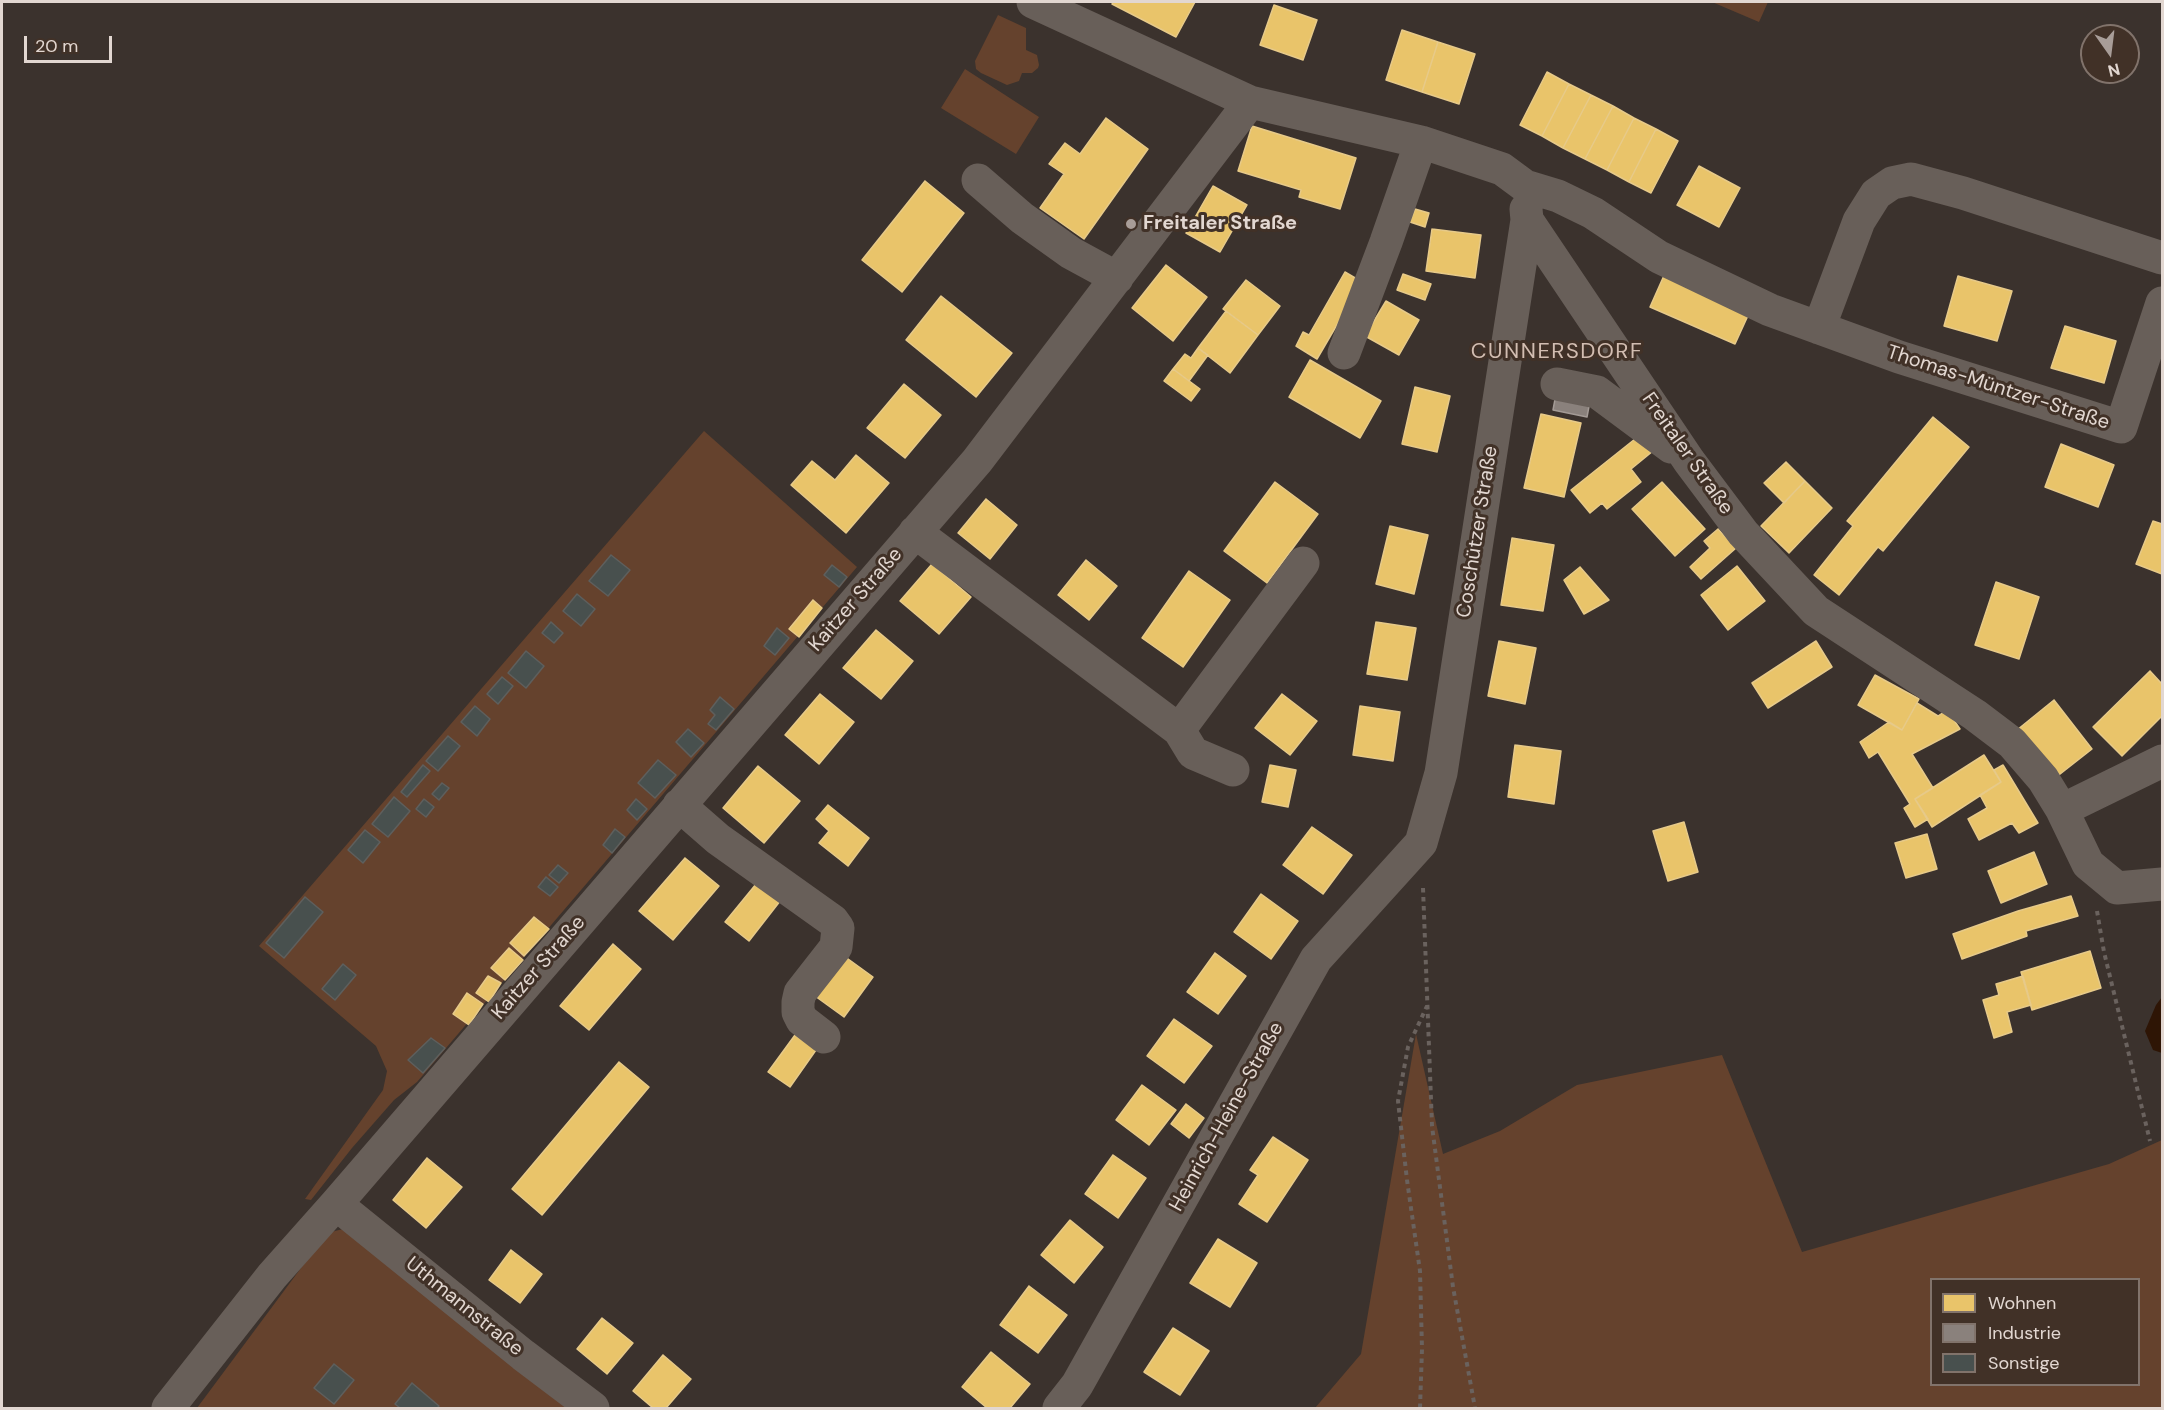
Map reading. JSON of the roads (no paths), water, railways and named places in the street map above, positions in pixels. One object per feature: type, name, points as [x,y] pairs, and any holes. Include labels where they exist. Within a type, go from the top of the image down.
[{"type":"street","points":[[1033,2],[1250,102],[1421,142],[1502,169],[1525,186],[1527,220]]},
{"type":"street","name":"Kaitzer Straße","points":[[168,1408],[272,1276],[977,461],[1250,102]]},
{"type":"street","points":[[1344,353],[1421,142]]},
{"type":"street","points":[[1819,328],[1858,221],[1876,194],[1892,183],[1911,179],[1964,193],[2163,258]]},
{"type":"street","points":[[978,180],[1022,218],[1051,239],[1117,279]]},
{"type":"street","name":"Thomas-Müntzer-Straße","points":[[1525,186],[1558,196],[1593,213],[1659,257],[1770,310],[1899,357],[2121,427],[2163,303]]},
{"type":"street","name":"Freitaler Straße","points":[[1527,220],[1689,461],[1743,533],[1816,611],[1975,715],[2012,743],[2043,779],[2062,810],[2088,864],[2117,888],[2163,884]]},
{"type":"street","name":"Coschützer Straße","points":[[1421,843],[1441,773],[1527,220]]},
{"type":"street","points":[[1557,384],[1597,392],[1689,461]]},
{"type":"street","name":"Kaitzer Straße","points":[[915,532],[1179,730],[1193,753],[1233,770]]},
{"type":"street","points":[[1179,730],[1303,563]]},
{"type":"street","points":[[2062,810],[2163,761]]},
{"type":"street","points":[[679,805],[718,839],[833,921],[838,928],[836,947],[800,993],[798,1002],[798,1012],[802,1020],[824,1037]]},
{"type":"street","name":"Heinrich-Heine-Straße","points":[[1059,1408],[1077,1385],[1316,958],[1421,843]]},
{"type":"street","name":"Uthmannstraße","points":[[336,1204],[522,1355],[593,1408]]},
{"type":"place","name":"Freitaler Straße","points":[[1131,224]]},
{"type":"district","name":"CUNNERSDORF","points":[[1557,352]]}]
